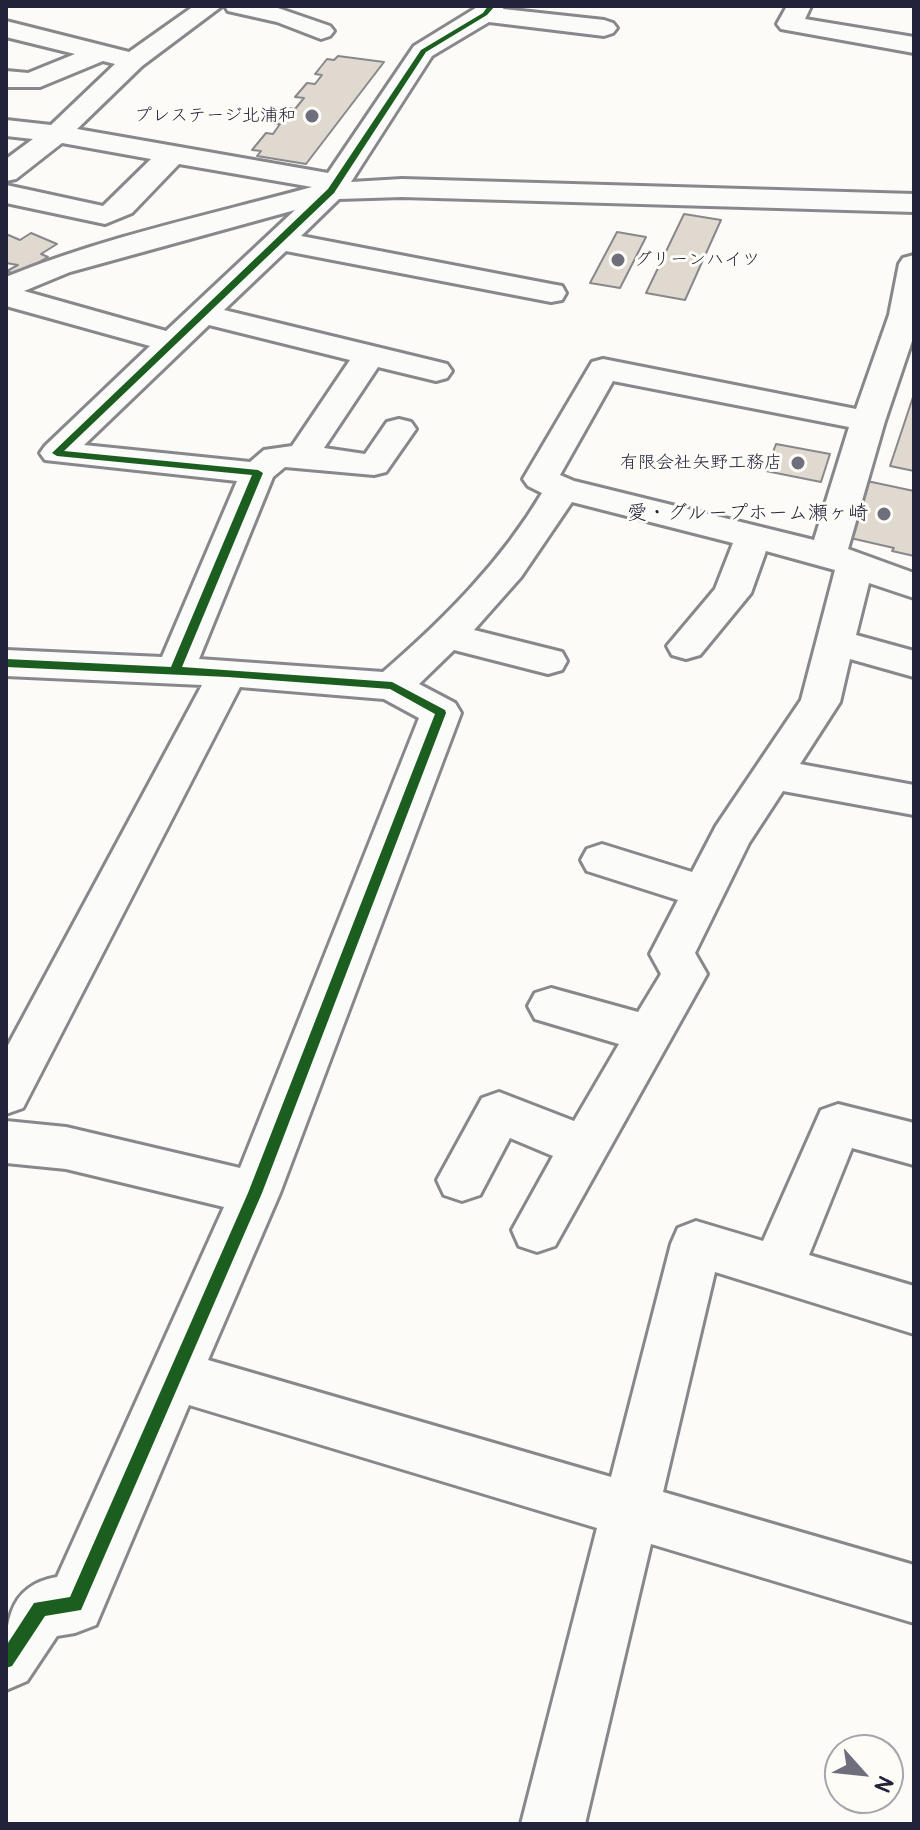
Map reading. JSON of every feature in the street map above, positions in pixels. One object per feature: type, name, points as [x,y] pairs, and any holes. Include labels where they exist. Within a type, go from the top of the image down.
[{"type":"street","points":[[6,173],[57,134],[133,61],[210,6]]},
{"type":"street","points":[[237,6],[284,16],[321,31]]},
{"type":"street","points":[[793,7],[790,24],[914,45]]},
{"type":"street","points":[[258,473],[57,453],[171,342],[282,241],[333,187],[423,51],[488,10],[604,28]]},
{"type":"street","points":[[6,29],[133,61]]},
{"type":"street","points":[[6,79],[31,81],[100,53]]},
{"type":"street","points":[[6,128],[174,154],[333,187],[914,203]]},
{"type":"street","points":[[6,194],[105,215],[118,211],[130,202],[138,186],[174,154]]},
{"type":"street","points":[[6,288],[59,266],[333,187]]},
{"type":"street","points":[[282,241],[551,293]]},
{"type":"street","points":[[537,1230],[684,974],[672,954],[702,891],[731,837],[820,702],[835,642],[842,560],[868,421],[910,316],[914,264]]},
{"type":"street","points":[[6,296],[171,342]]},
{"type":"street","points":[[202,314],[436,371]]},
{"type":"street","points":[[302,456],[369,356]]},
{"type":"street","points":[[868,421],[603,369],[540,479],[562,489],[842,560],[914,586]]},
{"type":"street","points":[[175,671],[258,473],[276,457],[302,456],[374,465],[399,429]]},
{"type":"street","points":[[392,686],[449,636],[547,517],[562,489]]},
{"type":"street","points":[[686,646],[732,593],[753,537]]},
{"type":"street","points":[[449,636],[548,661]]},
{"type":"street","points":[[835,642],[914,664]]},
{"type":"street","points":[[6,663],[228,673],[392,686],[441,713],[255,1193],[75,1604],[40,1609],[6,1660]]},
{"type":"street","points":[[6,1094],[228,673]]},
{"type":"street","points":[[772,774],[914,800]]},
{"type":"street","points":[[602,860],[702,891]]},
{"type":"street","points":[[551,1006],[651,1035]]},
{"type":"street","points":[[462,1180],[499,1112],[586,1148]]},
{"type":"street","points":[[777,1269],[838,1124],[914,1144]]},
{"type":"street","points":[[6,1142],[66,1148],[255,1193]]},
{"type":"street","points":[[553,1824],[696,1244],[914,1310]]},
{"type":"street","points":[[175,1376],[914,1594]]},
{"type":"building","name":"プレステージ北浦和","points":[[338,56],[384,62],[306,164],[257,156],[261,151],[252,150],[266,133],[273,134],[280,124],[275,124],[287,108],[295,109],[304,98],[295,97],[307,83],[315,84],[322,75],[315,74],[327,59],[334,60]]},
{"type":"building","points":[[684,214],[721,220],[685,300],[646,293]]},
{"type":"building","name":"グリーンハイツ","points":[[617,232],[646,237],[620,288],[590,283]]},
{"type":"building","points":[[31,233],[57,244],[41,254],[48,257],[16,275],[7,271],[18,265],[6,263],[6,234],[20,240]]},
{"type":"building","points":[[914,394],[914,471],[890,466]]},
{"type":"building","name":"有限会社矢野工務店","points":[[776,444],[830,454],[821,482],[766,471]]},
{"type":"building","name":"愛・グループホーム瀬ヶ崎","points":[[867,481],[914,491],[914,556],[846,537]]},
{"type":"cycle path","points":[[175,671],[258,473],[57,453],[331,191],[423,51],[485,14],[492,6]]},
{"type":"cycle path","points":[[6,663],[228,673],[392,686],[441,713],[255,1193],[75,1604],[40,1609],[6,1660]]},
{"type":"place","name":"プレステージ北浦和","points":[[312,116]]},
{"type":"place","name":"グリーンハイツ","points":[[618,260]]},
{"type":"place","name":"有限会社矢野工務店","points":[[798,463]]},
{"type":"place","name":"愛・グループホーム瀬ヶ崎","points":[[884,514]]}]
